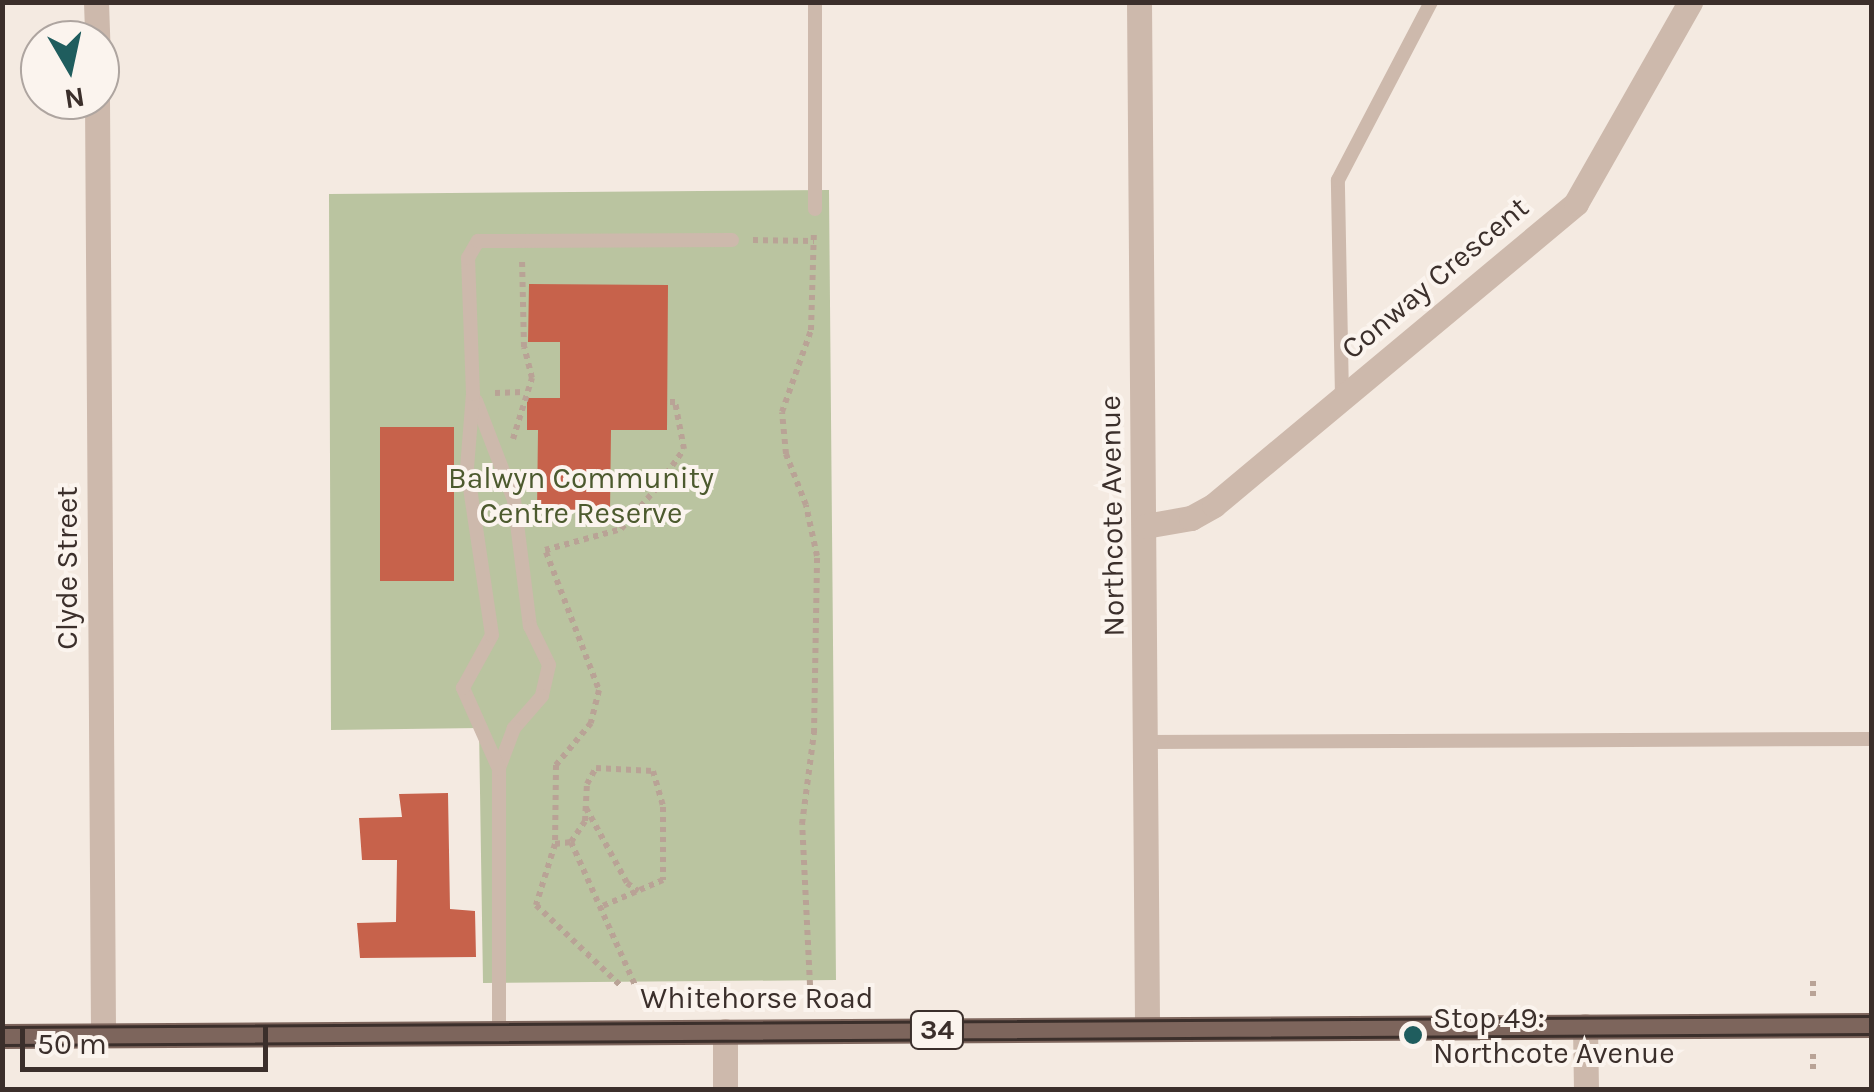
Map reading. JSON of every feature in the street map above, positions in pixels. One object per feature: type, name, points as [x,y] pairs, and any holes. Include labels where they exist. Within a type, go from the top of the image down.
[{"type":"main road","name":"Whitehorse Road","points":[[2,1036],[1872,1025]]},
{"type":"street","name":"Northcote Avenue","points":[[1139,2],[1147,1029]]},
{"type":"street","name":"Conway Crescent","points":[[1145,526],[1192,518],[1214,505],[1576,203],[1690,2]]},
{"type":"street","name":"Clyde Street","points":[[97,120],[103,1036]]},
{"type":"street","points":[[1585,1026],[1586,1090]]},
{"type":"street","points":[[725,1031],[725,1090]]},
{"type":"lane","points":[[815,2],[815,209]]},
{"type":"lane","points":[[1342,397],[1338,180],[1431,2]]},
{"type":"lane","points":[[498,769],[463,688],[492,635],[467,468],[473,394],[468,258],[478,241],[732,240]]},
{"type":"lane","points":[[473,394],[514,500],[530,626],[549,666],[542,696],[514,728],[498,769],[499,1032]]},
{"type":"lane","points":[[1146,742],[1872,738]]},
{"type":"path","points":[[804,1030],[813,1000],[802,824],[814,734],[817,556],[806,505],[786,454],[782,412],[810,330],[815,209]]},
{"type":"path","points":[[510,444],[522,426],[532,378],[524,347],[522,240]]},
{"type":"path","points":[[732,240],[814,241]]},
{"type":"path","points":[[546,550],[621,529],[655,490],[684,449],[675,402],[668,402]]},
{"type":"path","points":[[549,560],[599,690],[590,723],[556,765],[555,844],[536,905],[622,987]]},
{"type":"path","points":[[555,844],[580,837],[587,784],[596,768],[630,765],[653,771],[663,806],[663,880],[600,907]]},
{"type":"path","points":[[586,808],[627,882],[640,892]]},
{"type":"path","points":[[571,842],[636,987]]},
{"type":"green space","name":"Balwyn Community Centre Reserve","points":[[829,190],[836,980],[483,983],[479,728],[331,730],[329,194]]},
{"type":"building","points":[[529,284],[668,285],[667,430],[611,430],[610,512],[537,512],[538,430],[527,430],[527,398],[560,398],[560,342],[528,342]]},
{"type":"building","points":[[380,427],[454,427],[454,581],[380,581]]},
{"type":"building","points":[[448,793],[450,909],[475,911],[476,957],[360,958],[357,923],[396,922],[397,860],[362,860],[359,818],[402,817],[399,794]]},
{"type":"tram line","points":[[2,1027],[1872,1016]]},
{"type":"tram line","points":[[2,1045],[1872,1034]]},
{"type":"place","name":"Stop 49: Northcote Avenue","points":[[1413,1035]]}]
